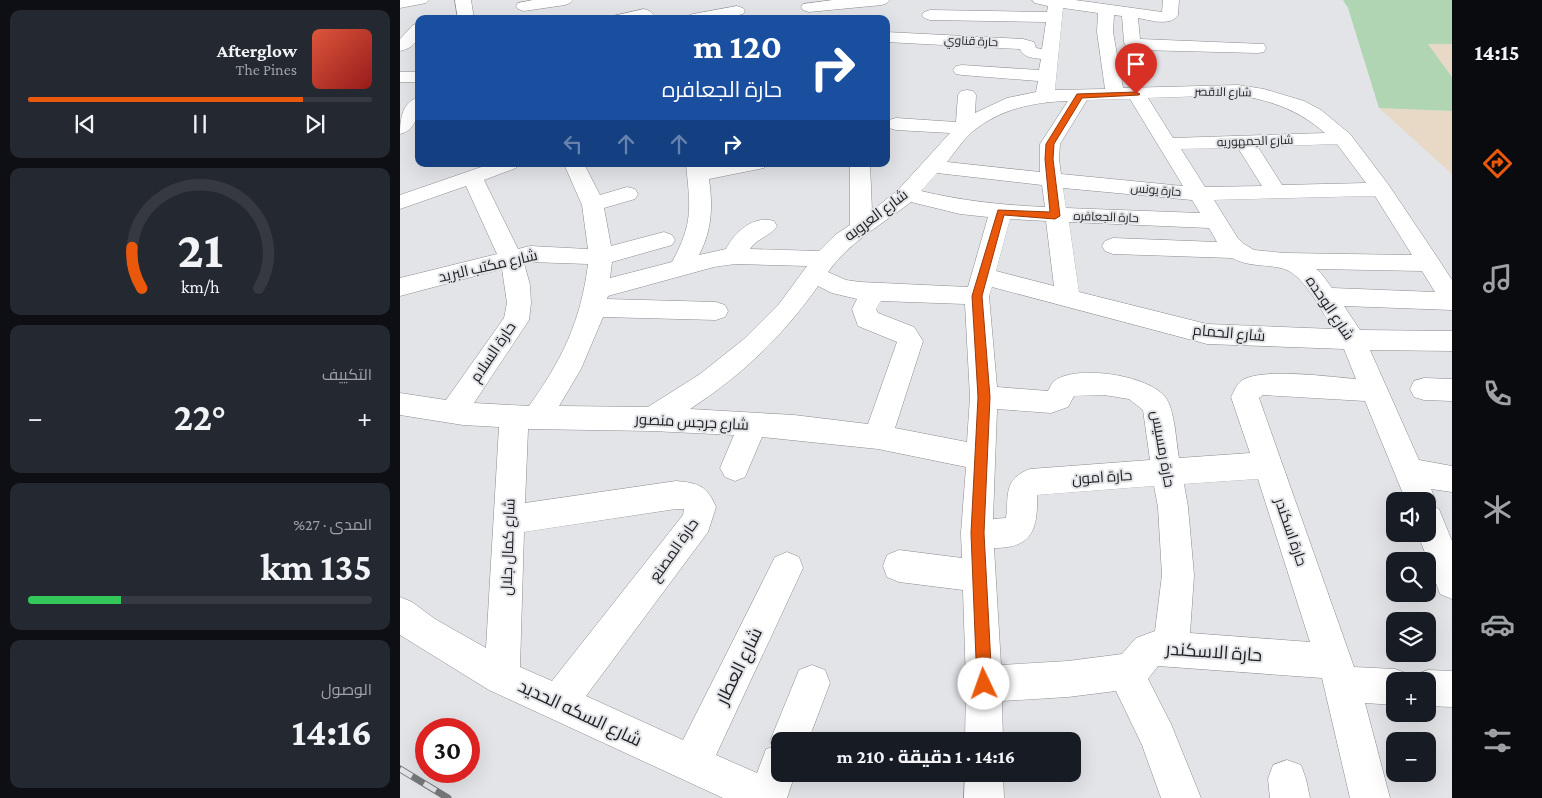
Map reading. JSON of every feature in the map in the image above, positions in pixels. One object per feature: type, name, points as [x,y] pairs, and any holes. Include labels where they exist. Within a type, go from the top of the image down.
[{"type":"street","points":[[400,3],[420,0]]},
{"type":"street","points":[[463,0],[463,15]]},
{"type":"street","points":[[522,8],[566,0],[568,15]]},
{"type":"street","points":[[809,9],[882,0],[877,15]]},
{"type":"street","points":[[930,16],[1047,4],[1169,16],[1171,0]]},
{"type":"street","points":[[962,70],[1047,76],[1047,4]]},
{"type":"street","points":[[1106,9],[1105,32],[1126,94],[1168,144],[1229,242],[1236,250]]},
{"type":"street","points":[[713,15],[738,10]]},
{"type":"street","points":[[1130,12],[1132,42],[1139,45],[1258,48]]},
{"type":"street","points":[[400,46],[408,42],[415,33]]},
{"type":"street","name":"حارة قناوي","points":[[890,37],[1023,44],[1028,46],[1028,50],[1047,76]]},
{"type":"street","points":[[1194,47],[1208,76]]},
{"type":"street","points":[[400,76],[415,77]]},
{"type":"street","name":"شارع الاقصر","points":[[1047,76],[1080,96],[1126,94],[1208,76],[1285,100],[1314,114],[1343,138],[1381,189],[1452,300]]},
{"type":"street","name":"شارع العروبه","points":[[652,420],[710,382],[753,346],[788,310],[842,240],[878,217],[907,194],[965,128],[988,113],[1005,106],[1047,76]]},
{"type":"street","points":[[896,124],[965,128],[968,95]]},
{"type":"street","points":[[1068,299],[1055,216],[1049,159],[1050,144],[1080,96]]},
{"type":"street","points":[[400,128],[411,106]]},
{"type":"street","name":"شارع الجمهوريه","points":[[1168,144],[1343,138]]},
{"type":"street","points":[[1245,142],[1276,192]]},
{"type":"street","name":"حارة يونس","points":[[932,166],[1199,194],[1381,189]]},
{"type":"street","points":[[400,202],[461,174],[495,167]]},
{"type":"street","points":[[525,418],[561,384],[579,350],[595,299],[600,243],[593,204],[575,167]]},
{"type":"street","points":[[681,267],[695,242],[702,218],[702,196],[697,170],[727,167]]},
{"type":"street","points":[[860,167],[861,227]]},
{"type":"street","name":"حارة السلام","points":[[453,412],[516,320],[519,302],[512,258],[461,174]]},
{"type":"street","points":[[593,204],[627,194]]},
{"type":"street","name":"حارة الجعافره","points":[[907,194],[960,207],[1001,212],[1055,216],[1216,221]]},
{"type":"street","points":[[984,732],[984,684],[977,533],[984,397],[980,286],[1001,212]]},
{"type":"street","points":[[735,256],[739,244],[750,234],[766,226]]},
{"type":"street","name":"شارع مكتب البريد","points":[[400,287],[512,258],[540,254],[599,257],[664,240]]},
{"type":"street","points":[[1113,246],[1236,250]]},
{"type":"street","name":"شارع الوحده","points":[[1236,250],[1247,256],[1260,259],[1282,260],[1305,271],[1353,340],[1418,492]]},
{"type":"street","points":[[595,299],[681,267],[735,256],[820,267]]},
{"type":"street","points":[[1282,260],[1429,263]]},
{"type":"street","name":"شارع الحمام","points":[[820,267],[841,287],[874,292],[980,286],[1068,299],[1207,334],[1353,340],[1452,341]]},
{"type":"street","points":[[874,292],[864,309],[867,319],[905,334],[910,341],[878,437]]},
{"type":"street","points":[[1324,297],[1452,300]]},
{"type":"street","points":[[595,299],[716,311]]},
{"type":"street","name":"حارة اسكندر","points":[[1370,798],[1338,672],[1245,397],[1248,390],[1263,384],[1375,390]]},
{"type":"street","name":"حارة رمسيس","points":[[984,397],[1051,402],[1058,399],[1062,390],[1068,386],[1129,386],[1151,399],[1156,406],[1173,507],[1178,575],[1171,649]]},
{"type":"street","points":[[1424,389],[1452,390]]},
{"type":"street","name":"شارع جرجس منصور","points":[[400,404],[453,412],[525,418],[652,420],[752,425],[878,437],[982,457]]},
{"type":"street","name":"شارع كمال جلال","points":[[502,677],[508,520],[525,418]]},
{"type":"street","points":[[735,468],[752,425]]},
{"type":"street","name":"حارة امون","points":[[977,533],[1007,534],[1016,532],[1021,526],[1022,491],[1030,482],[1268,465]]},
{"type":"street","points":[[1410,472],[1452,479]]},
{"type":"street","name":"حارة المصنع","points":[[508,520],[676,495],[692,496],[701,507],[698,522],[558,703]]},
{"type":"street","points":[[1436,540],[1452,583]]},
{"type":"street","points":[[899,566],[979,576]]},
{"type":"street","name":"شارع العطار","points":[[691,764],[787,568]]},
{"type":"street","name":"شارع السكه الحديد","points":[[400,614],[423,631],[502,677],[767,798]]},
{"type":"street","name":"حارة الاسكندر","points":[[1125,672],[1135,667],[1148,650],[1158,648],[1338,672],[1386,685]]},
{"type":"street","points":[[984,684],[1125,672],[1158,737],[1181,798]]},
{"type":"street","points":[[793,732],[812,683]]},
{"type":"street","points":[[1436,688],[1452,689]]},
{"type":"street","points":[[767,798],[773,782]]},
{"type":"street","points":[[984,782],[984,798]]},
{"type":"shaded area","points":[[1428,44],[1452,44],[1452,77]]},
{"type":"shaded area","points":[[1379,108],[1452,111],[1452,174]]},
{"type":"green space","points":[[1343,0],[1452,0],[1452,44],[1428,44],[1452,77],[1452,111],[1379,108],[1348,8]]},
{"type":"railway","points":[[400,769],[448,798]]},
{"type":"route","points":[[984,684],[977,533],[984,397],[977,296],[1001,212],[1055,216],[1049,159],[1050,144],[1080,96],[1136,94]]}]
